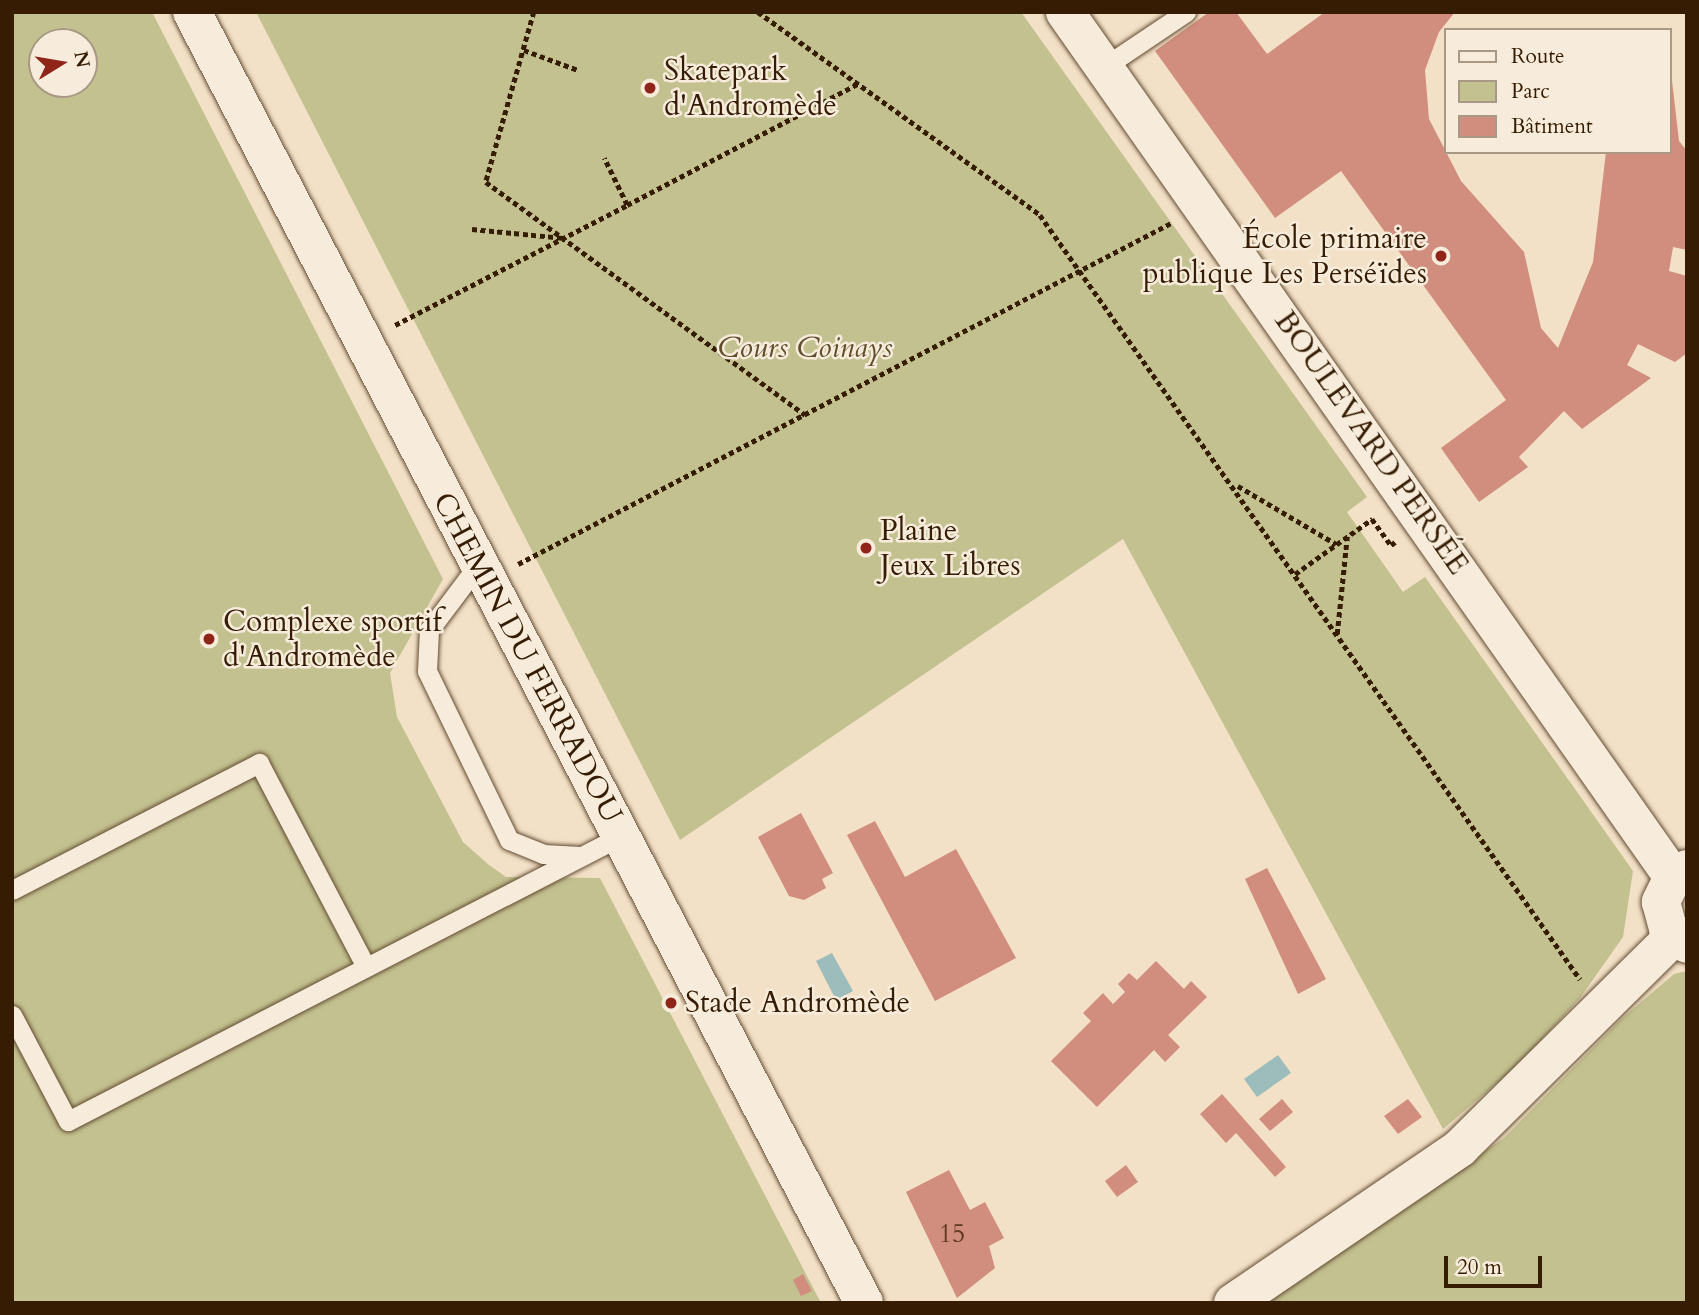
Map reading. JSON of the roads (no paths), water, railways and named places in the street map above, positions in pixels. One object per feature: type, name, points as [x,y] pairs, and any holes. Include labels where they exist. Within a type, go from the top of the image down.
[{"type":"street","name":"CHEMIN DU FERRADOU","points":[[192,12],[864,1303]]},
{"type":"street","name":"BOULEVARD PERSÉE","points":[[1065,12],[1680,873]]},
{"type":"street","points":[[1233,1303],[1460,1147],[1594,1016],[1680,940],[1661,902],[1680,873]]},
{"type":"lane","points":[[1104,67],[1186,12]]},
{"type":"lane","points":[[483,574],[429,630],[427,671],[509,840],[543,854],[582,856]]},
{"type":"lane","points":[[12,890],[260,763],[366,967]]},
{"type":"lane","points":[[12,1015],[68,1121],[621,836]]},
{"type":"water","points":[[832,953],[853,991],[836,1000],[816,961]]},
{"type":"water","points":[[1278,1055],[1291,1073],[1257,1097],[1244,1079]]},
{"type":"place","name":"Skatepark d'Andromède","points":[[650,88]]},
{"type":"place","name":"École primaire publique Les Perséïdes","points":[[1441,256]]},
{"type":"place","name":"Plaine Jeux Libres","points":[[866,548]]},
{"type":"place","name":"Complexe sportif d'Andromède","points":[[209,639]]},
{"type":"place","name":"Stade Andromède","points":[[671,1003]]},
{"type":"park label","name":"Cours Coinays","points":[[805,348]]}]
